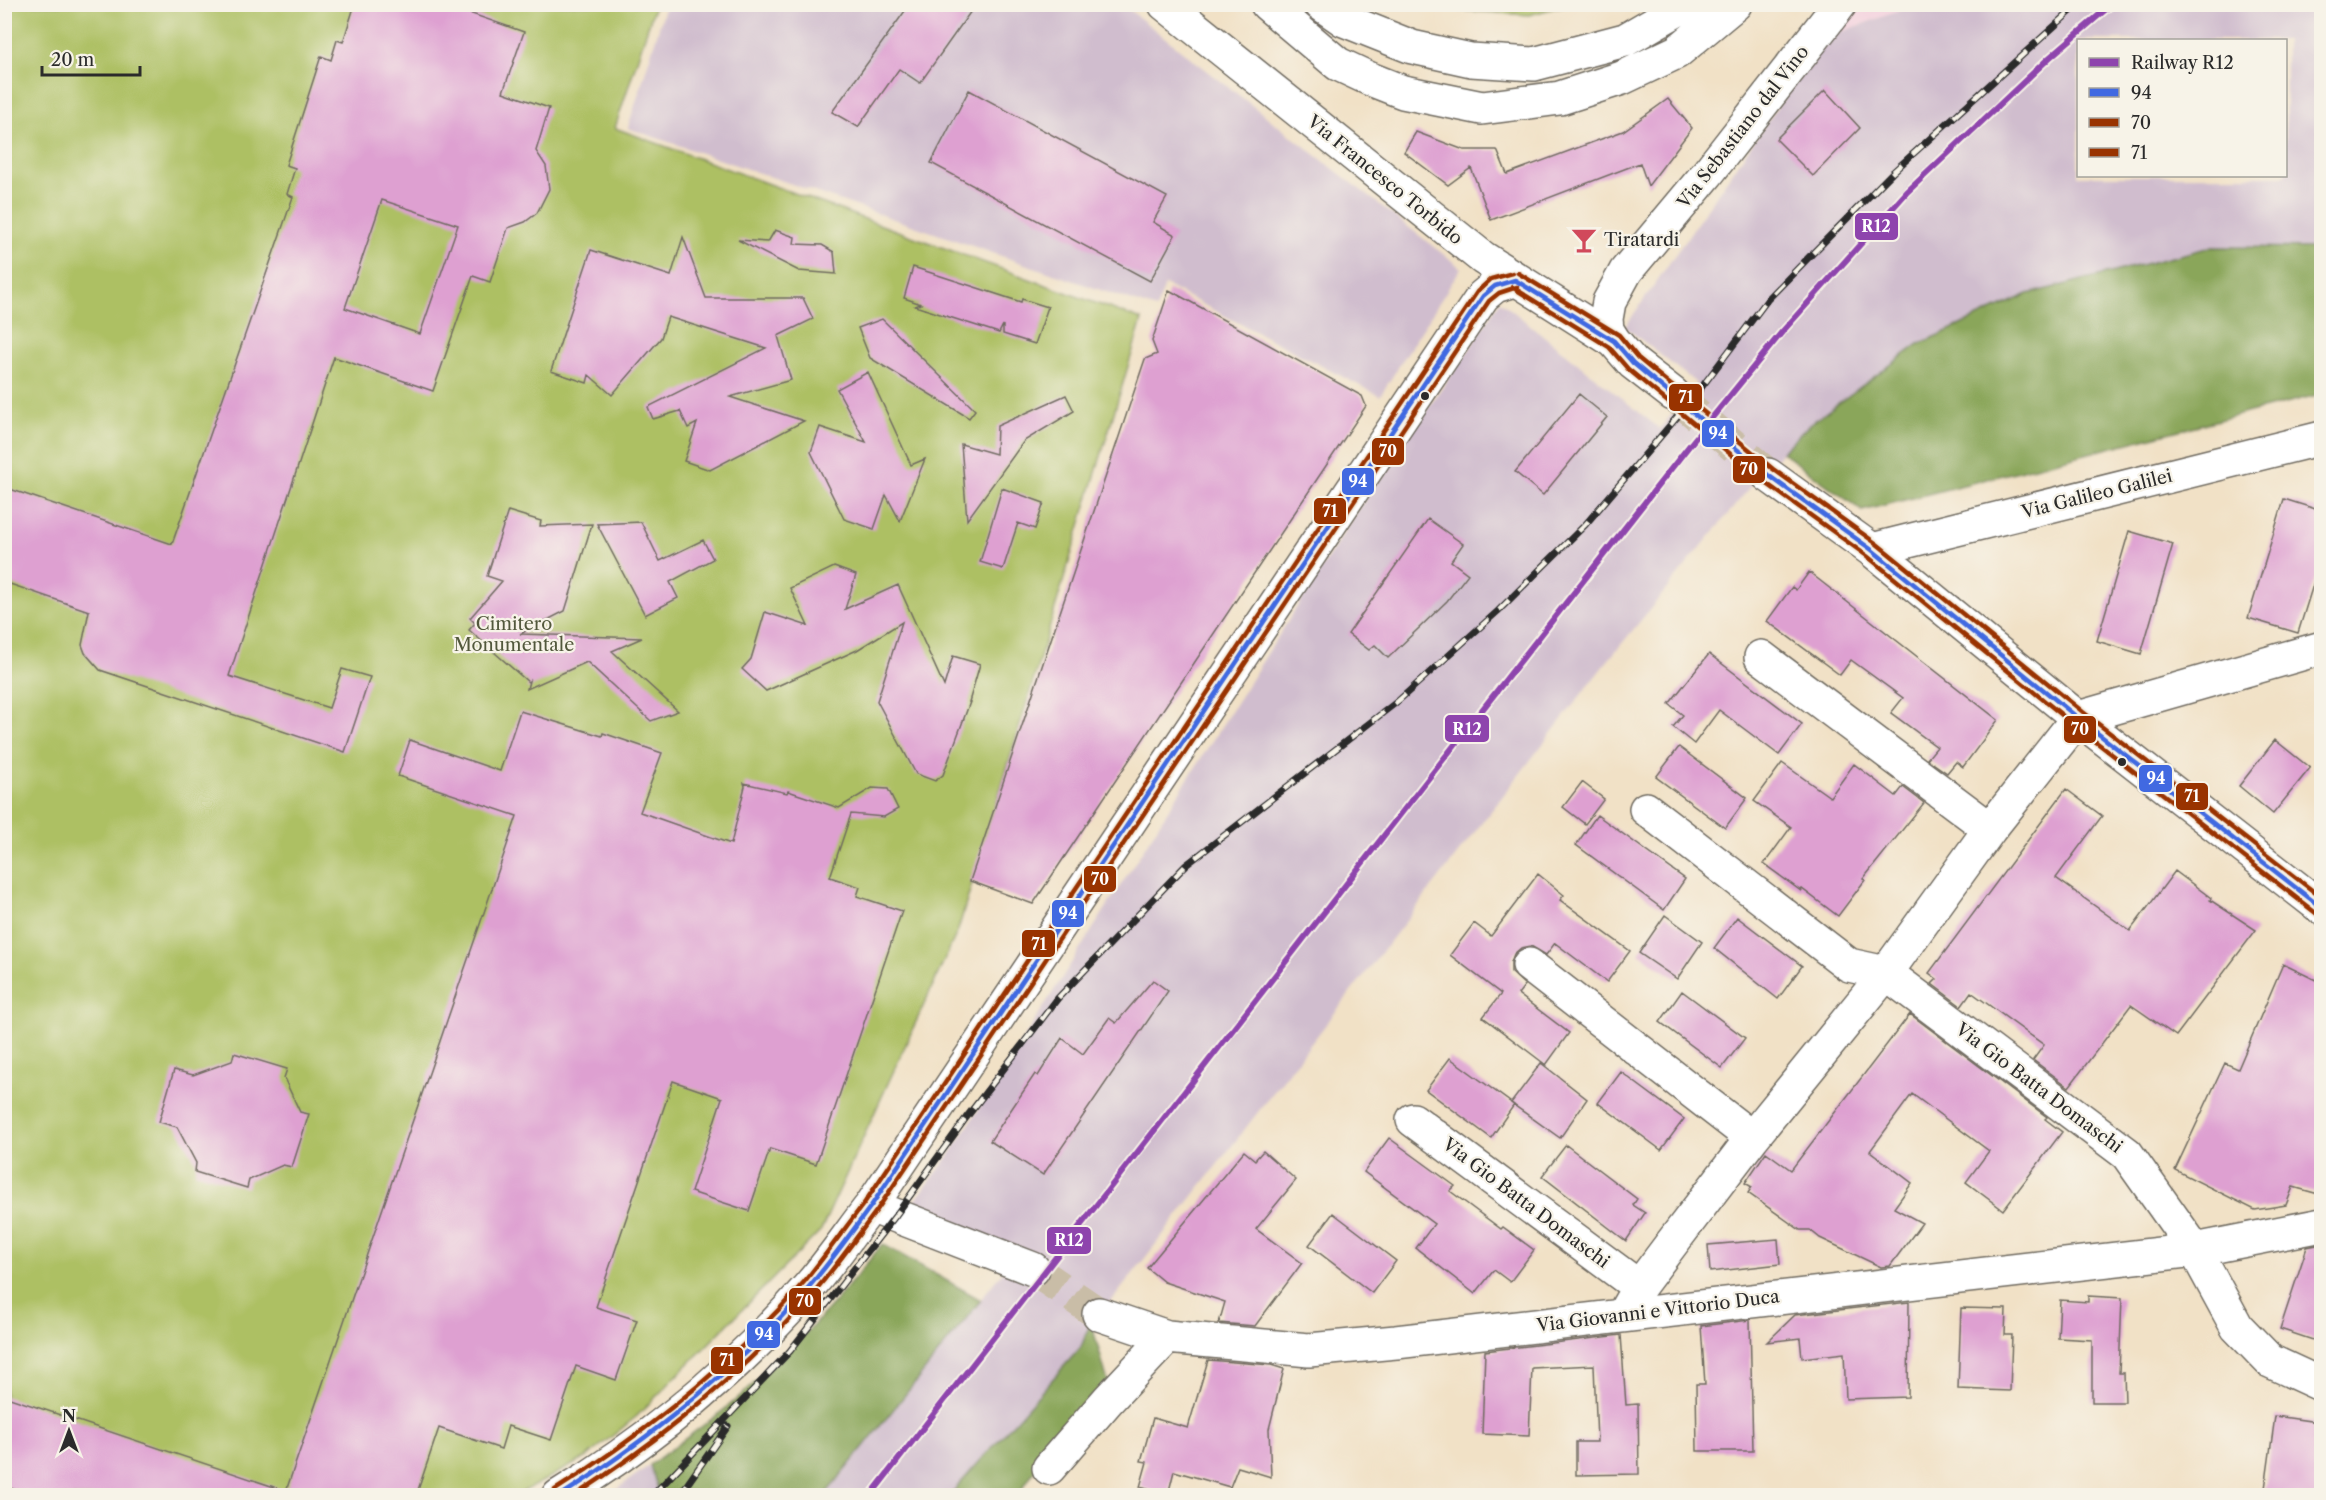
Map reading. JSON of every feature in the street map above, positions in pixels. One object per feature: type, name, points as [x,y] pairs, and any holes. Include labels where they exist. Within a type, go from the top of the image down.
[{"type":"street","name":"Via Francesco Torbido","points":[[1165,4],[1483,258],[1614,341]]},
{"type":"street","points":[[1267,4],[1338,64],[1403,92],[1482,108],[1560,98],[1622,78],[1677,52],[1735,4]]},
{"type":"street","points":[[1322,4],[1344,20],[1412,47],[1471,60],[1534,64],[1625,40],[1687,4]]},
{"type":"street","name":"Via Sebastiano dal Vino","points":[[1614,341],[1607,330],[1606,319],[1609,302],[1626,271],[1707,174],[1840,4]]},
{"type":"street","points":[[560,1496],[589,1478],[697,1398],[809,1288],[871,1206],[1483,296],[1495,286],[1515,280]]},
{"type":"street","points":[[1614,341],[1633,363],[1673,394]]},
{"type":"street","name":"Via Galileo Galilei","points":[[1872,550],[2322,438]]},
{"type":"street","points":[[1768,475],[1872,550],[2078,718],[2322,908]]},
{"type":"street","points":[[1623,1315],[1639,1287],[1752,1138],[1886,973],[1990,830],[2078,718],[2322,648]]},
{"type":"street","points":[[1761,657],[1990,830]]},
{"type":"street","name":"Via Gio Batta Domaschi","points":[[1646,809],[1849,965],[1886,973],[2127,1154],[2194,1250],[2237,1327],[2270,1362],[2322,1385]]},
{"type":"street","points":[[1529,965],[1752,1138]]},
{"type":"street","name":"Via Gio Batta Domaschi","points":[[1413,1120],[1639,1287]]},
{"type":"street","points":[[871,1206],[1033,1269]]},
{"type":"street","name":"Via Giovanni e Vittorio Duca","points":[[1099,1314],[1167,1337],[1309,1350],[1396,1342],[2194,1250],[2322,1225]]},
{"type":"street","points":[[1049,1468],[1167,1337]]},
{"type":"shaded area","points":[[666,5],[1123,5],[1461,268],[1380,396],[1165,285],[1156,309],[628,128]]},
{"type":"shaded area","points":[[1849,5],[1915,5],[1822,39]]},
{"type":"shaded area","points":[[1915,5],[2321,5],[2321,248],[2211,247],[1919,344],[1810,424],[1747,491],[1601,669],[1114,1298],[1091,1322],[1082,1347],[949,1495],[825,1496],[1011,1261],[912,1205],[949,1156],[1380,476],[1471,347],[1500,301],[1660,429],[1696,383],[1625,327],[1797,79],[1822,39]]},
{"type":"shaded area","points":[[650,1465],[660,1495],[607,1496]]},
{"type":"green space","name":"Cimitero Monumentale","points":[[5,5],[655,5],[615,128],[1142,320],[958,930],[821,1230],[637,1416],[585,1458],[517,1495],[5,1496]]},
{"type":"green space","points":[[1429,5],[1566,5],[1529,15],[1437,9]]},
{"type":"green space","points":[[2211,247],[2321,248],[2321,394],[1862,511],[1782,452],[1810,424],[1919,344],[2028,294]]},
{"type":"green space","points":[[882,1244],[981,1300],[825,1495],[660,1495],[650,1465],[731,1404],[772,1367],[830,1307]]},
{"type":"green space","points":[[1091,1322],[1108,1382],[1032,1474],[1018,1495],[949,1496],[1081,1347]]},
{"type":"building","points":[[355,4],[443,4],[524,32],[503,92],[549,108],[536,151],[546,166],[549,189],[537,213],[525,222],[508,228],[490,282],[473,276],[433,391],[334,357],[229,676],[329,708],[342,669],[370,677],[345,752],[100,670],[85,653],[82,645],[89,611],[4,582],[4,487],[172,544],[293,197],[287,194],[295,168],[286,165],[321,56],[331,60],[337,40],[343,42]],"holes":[[[382,200],[458,225],[420,334],[345,308]]]},
{"type":"building","points":[[910,4],[976,4],[920,83],[899,69],[858,127],[832,112]]},
{"type":"building","points":[[969,90],[1167,197],[1153,222],[1175,235],[1150,281],[931,163]]},
{"type":"building","points":[[1825,90],[1860,128],[1813,176],[1776,139]]},
{"type":"building","points":[[1668,99],[1692,128],[1648,186],[1640,163],[1491,220],[1471,168],[1448,185],[1404,152],[1416,132],[1464,150],[1497,150],[1507,174],[1623,131]]},
{"type":"building","points":[[775,230],[795,237],[794,244],[822,245],[834,252],[836,274],[799,271],[738,240],[768,242]]},
{"type":"building","points":[[683,237],[706,298],[803,298],[813,319],[778,336],[791,380],[730,397],[804,421],[710,470],[684,461],[697,423],[688,428],[680,411],[653,419],[648,407],[766,348],[668,317],[661,338],[612,395],[589,375],[587,383],[551,371],[591,250],[671,276]]},
{"type":"building","points":[[913,267],[1021,302],[1022,299],[1048,307],[1035,344],[1003,334],[1003,325],[999,333],[915,306],[921,304],[904,298]]},
{"type":"building","points":[[1169,290],[1362,396],[1366,406],[1033,904],[970,881],[1145,359],[1157,354],[1152,341]]},
{"type":"building","points":[[882,319],[975,410],[969,418],[870,358],[858,328]]},
{"type":"building","points":[[868,372],[911,465],[925,459],[900,521],[886,495],[874,529],[844,519],[811,452],[820,427],[866,442],[837,389]]},
{"type":"building","points":[[1579,394],[1607,417],[1543,495],[1515,472]]},
{"type":"building","points":[[1066,395],[1074,411],[1024,441],[967,520],[961,444],[996,454],[997,426]]},
{"type":"building","points":[[1002,488],[1044,503],[1035,529],[1018,523],[1003,569],[980,562]]},
{"type":"building","points":[[2284,499],[2322,511],[2322,556],[2298,633],[2248,618]]},
{"type":"building","points":[[508,511],[541,521],[540,526],[592,524],[565,611],[520,634],[642,638],[612,651],[678,711],[651,721],[587,662],[527,689],[529,681],[469,630],[475,623],[470,618],[502,581],[487,576]]},
{"type":"building","points":[[1428,519],[1463,544],[1451,561],[1468,574],[1447,601],[1388,658],[1375,645],[1369,650],[1348,634]]},
{"type":"building","points":[[641,522],[660,561],[703,540],[713,559],[670,582],[678,598],[645,615],[597,524]]},
{"type":"building","points":[[2129,531],[2173,544],[2141,654],[2097,641]]},
{"type":"building","points":[[834,567],[856,575],[845,609],[898,585],[944,686],[953,656],[980,664],[970,702],[943,775],[935,781],[916,774],[877,701],[902,622],[857,650],[766,691],[742,669],[751,659],[765,612],[808,626],[790,588]]},
{"type":"building","points":[[1809,572],[1998,720],[1963,767],[1956,762],[1947,773],[1927,759],[1937,747],[1891,713],[1903,698],[1851,660],[1840,675],[1767,621],[1792,587],[1796,590]]},
{"type":"building","points":[[1709,654],[1802,724],[1779,755],[1719,710],[1694,744],[1673,727],[1683,715],[1669,704]]},
{"type":"building","points":[[520,711],[602,736],[603,733],[662,753],[640,812],[731,844],[744,783],[787,793],[788,791],[839,808],[872,788],[888,789],[898,809],[884,817],[851,814],[830,877],[860,887],[857,896],[902,911],[816,1164],[770,1149],[749,1211],[691,1192],[722,1098],[673,1081],[596,1307],[637,1320],[616,1380],[576,1366],[551,1440],[508,1426],[501,1449],[439,1428],[416,1496],[32,1496],[4,1486],[4,1396],[286,1491],[517,816],[398,776],[410,740],[500,771]]},
{"type":"building","points":[[2275,740],[2310,768],[2273,814],[2239,786]]},
{"type":"building","points":[[1679,747],[1747,798],[1725,828],[1656,777]]},
{"type":"building","points":[[1782,763],[1830,797],[1854,764],[1896,796],[1903,787],[1924,803],[1863,879],[1865,880],[1838,916],[1764,864],[1791,827],[1754,801]]},
{"type":"building","points":[[1582,782],[1604,799],[1585,824],[1563,807]]},
{"type":"building","points":[[2066,789],[2102,816],[2056,878],[2130,931],[2175,871],[2211,898],[2210,900],[2256,930],[2176,1036],[2131,1005],[2069,1087],[2033,1060],[2044,1045],[1971,992],[1961,1006],[1932,984],[1937,979],[1929,973]]},
{"type":"building","points":[[1597,815],[1685,879],[1664,910],[1576,845]]},
{"type":"building","points":[[1538,874],[1564,895],[1560,900],[1630,951],[1607,982],[1555,943],[1546,955],[1531,946],[1521,948],[1514,954],[1511,972],[1525,985],[1518,994],[1569,1033],[1546,1065],[1483,1017],[1501,994],[1450,955],[1474,923],[1491,936]]},
{"type":"building","points":[[1665,915],[1702,942],[1677,979],[1639,953]]},
{"type":"building","points":[[1737,917],[1802,966],[1778,999],[1714,948]]},
{"type":"building","points":[[2283,964],[2322,983],[2322,1195],[2293,1187],[2286,1205],[2255,1210],[2175,1170],[2225,1063],[2238,1069]]},
{"type":"building","points":[[1153,980],[1168,991],[1043,1175],[990,1141],[1035,1074],[1038,1076],[1062,1038],[1083,1054],[1109,1018],[1116,1023]]},
{"type":"building","points":[[1682,991],[1745,1038],[1722,1068],[1660,1022]]},
{"type":"building","points":[[1910,1014],[2047,1117],[2045,1119],[2062,1132],[2003,1210],[1966,1182],[1989,1151],[1912,1094],[1870,1151],[1912,1183],[1894,1208],[1922,1223],[1890,1266],[1881,1267],[1820,1238],[1810,1230],[1800,1230],[1748,1193],[1752,1187],[1745,1183],[1766,1152],[1791,1170]]},
{"type":"building","points":[[234,1053],[287,1069],[284,1078],[300,1112],[309,1114],[292,1167],[283,1165],[249,1180],[247,1188],[195,1172],[196,1163],[177,1127],[159,1122],[174,1070],[193,1075],[232,1061]]},
{"type":"building","points":[[1450,1058],[1514,1105],[1491,1138],[1426,1090]]},
{"type":"building","points":[[1541,1063],[1587,1099],[1560,1138],[1511,1103]]},
{"type":"building","points":[[1621,1072],[1684,1119],[1661,1150],[1598,1103]]},
{"type":"building","points":[[1389,1138],[1455,1186],[1450,1191],[1534,1250],[1510,1282],[1494,1270],[1475,1294],[1416,1248],[1434,1224],[1364,1172]]},
{"type":"building","points":[[1566,1145],[1637,1199],[1633,1205],[1645,1213],[1626,1241],[1542,1176]]},
{"type":"building","points":[[1244,1151],[1255,1160],[1263,1151],[1296,1180],[1256,1229],[1302,1263],[1255,1326],[1219,1323],[1225,1302],[1164,1282],[1147,1268]]},
{"type":"building","points":[[1333,1213],[1396,1261],[1372,1293],[1309,1245]]},
{"type":"building","points":[[1778,1239],[1780,1264],[1710,1272],[1708,1245]]},
{"type":"building","points":[[2322,1244],[2322,1343],[2280,1329],[2307,1247]]},
{"type":"building","points":[[2088,1296],[2122,1298],[2119,1373],[2124,1373],[2125,1402],[2092,1402],[2092,1340],[2058,1338],[2060,1300],[2088,1302]]},
{"type":"building","points":[[1909,1302],[1908,1397],[1846,1399],[1844,1353],[1802,1358],[1800,1338],[1767,1342],[1795,1315]]},
{"type":"building","points":[[1961,1308],[2006,1309],[2005,1335],[2012,1335],[2010,1391],[1958,1389]]},
{"type":"building","points":[[1750,1320],[1753,1451],[1697,1451],[1696,1384],[1705,1384],[1701,1326]]},
{"type":"building","points":[[1621,1335],[1626,1405],[1638,1404],[1639,1474],[1576,1475],[1576,1442],[1597,1442],[1594,1365],[1532,1368],[1529,1436],[1482,1434],[1485,1351]]},
{"type":"building","points":[[1208,1360],[1271,1365],[1284,1369],[1269,1429],[1271,1477],[1238,1467],[1230,1487],[1174,1471],[1168,1495],[1140,1487],[1147,1462],[1141,1461],[1153,1418],[1188,1428]]},
{"type":"building","points":[[2275,1416],[2317,1422],[2317,1426],[2322,1427],[2322,1496],[2264,1496]]},
{"type":"tunnel","points":[[1673,394],[1768,475]]},
{"type":"tunnel","points":[[1033,1269],[1099,1314]]},
{"type":"railway","points":[[652,1496],[790,1351],[896,1215],[966,1118],[1058,998],[1186,865],[1398,701],[1498,611],[1585,525],[1695,396],[1768,299],[1893,172],[2079,4]]},
{"type":"railway","points":[[679,1496],[728,1426]]},
{"type":"rail line","name":"R12","points":[[870,1496],[1424,784],[1689,446],[1782,332],[1907,192],[2049,58],[2112,4]]},
{"type":"transit line","name":"71","points":[[555,1490],[623,1445],[718,1369],[748,1341],[812,1272],[865,1202],[1477,292],[1491,279],[1513,273]]},
{"type":"transit line","name":"71","points":[[1518,273],[1619,335],[1638,358],[1773,469],[1877,544],[2083,712],[2322,898]]},
{"type":"transit line","name":"94","points":[[1515,280],[1614,341],[1633,363],[1768,475],[1872,550],[2078,718],[2322,908]]},
{"type":"transit line","name":"94","points":[[560,1496],[627,1451],[691,1401],[751,1347],[824,1269],[871,1206],[1483,296],[1495,286],[1515,280]]},
{"type":"transit line","name":"70","points":[[1512,287],[1609,347],[1628,369],[1763,481],[1867,556],[2073,724],[2317,914]]},
{"type":"transit line","name":"70","points":[[574,1496],[639,1451],[701,1403],[787,1322],[838,1263],[877,1210],[1489,301],[1499,293],[1517,287]]},
{"type":"place","name":"Tiratardi","points":[[1584,240]]}]
